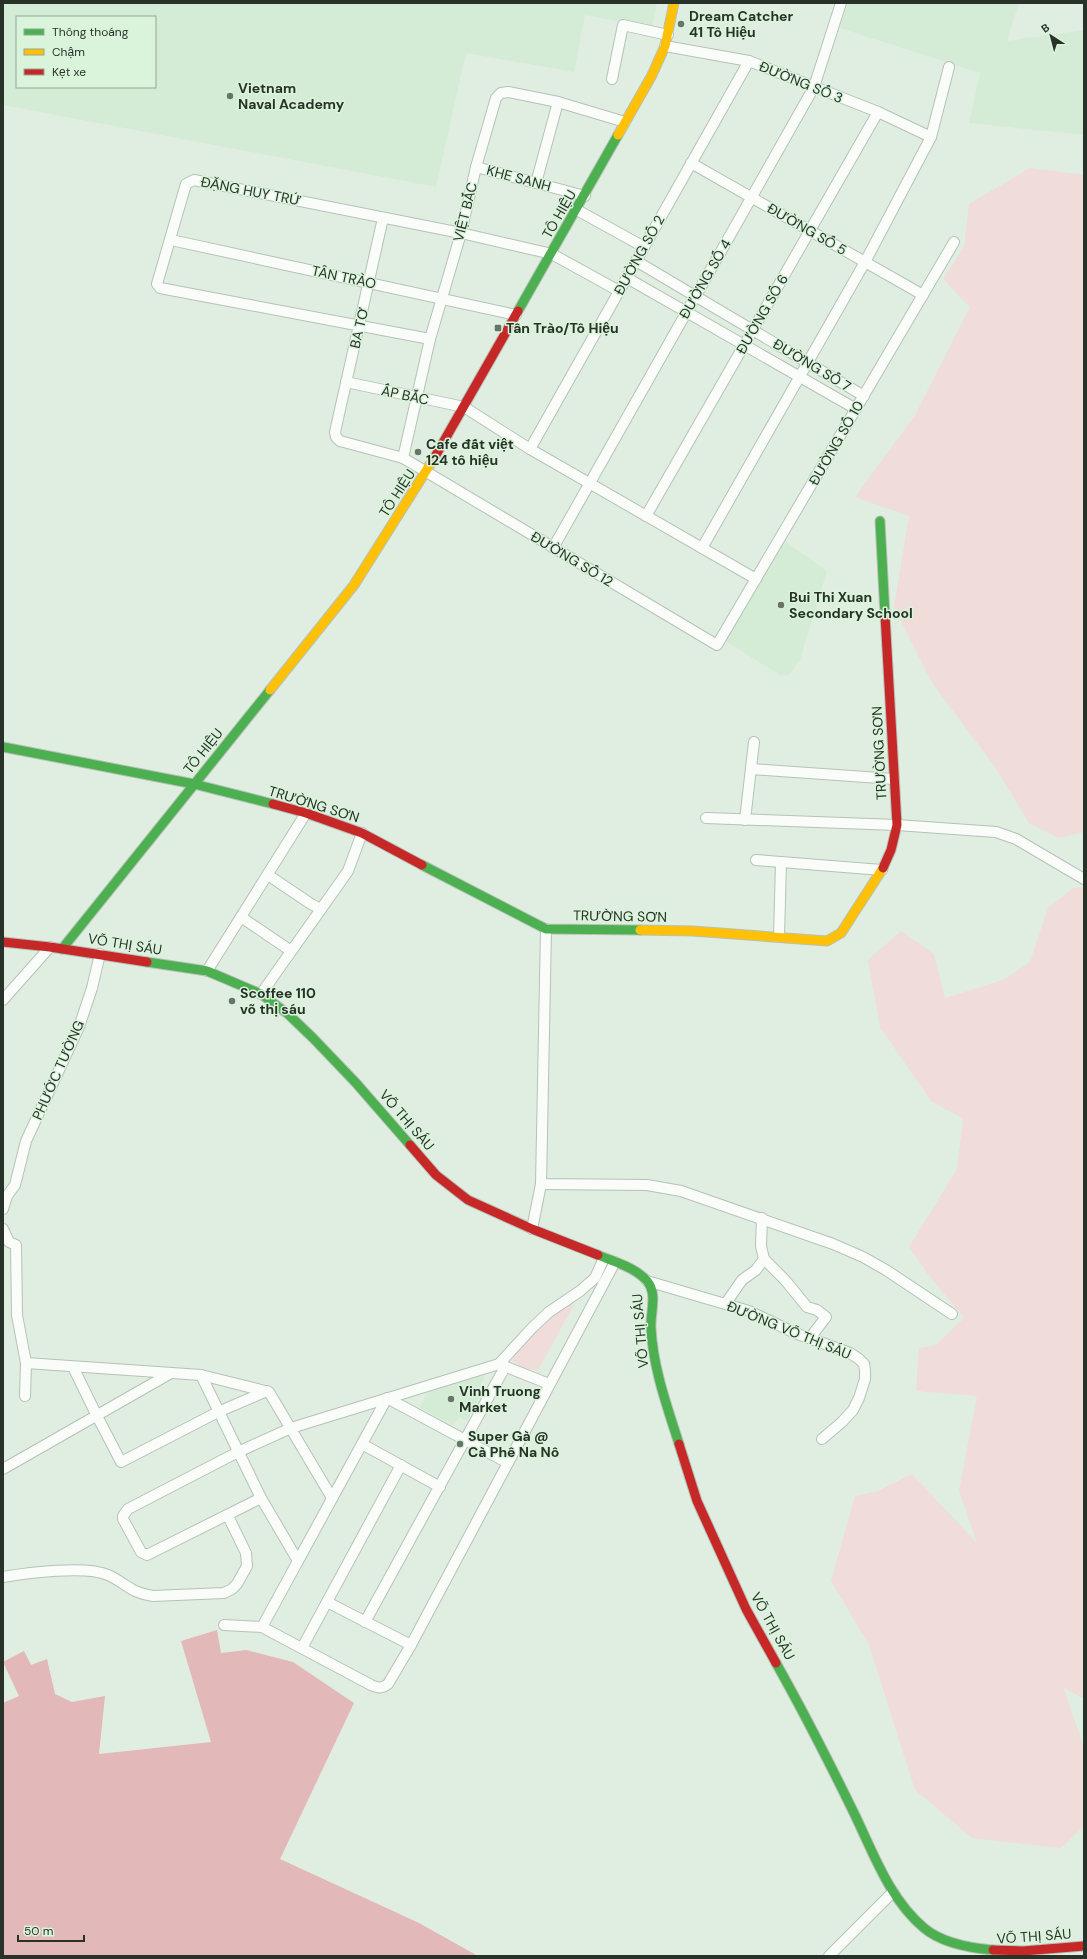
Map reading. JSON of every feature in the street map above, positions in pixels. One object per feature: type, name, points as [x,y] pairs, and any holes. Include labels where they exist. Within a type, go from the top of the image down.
[{"type":"street","name":"TÔ HIỆU","points":[[62,949],[354,585],[427,472],[652,76],[665,46],[674,3]]},
{"type":"street","name":"ĐƯỜNG SỐ 4","points":[[553,548],[814,87],[841,3]]},
{"type":"street","points":[[612,79],[622,25],[668,35]]},
{"type":"street","name":"ĐƯỜNG SỐ 3","points":[[665,46],[749,61],[878,112],[930,137]]},
{"type":"street","name":"ĐƯỜNG SỐ 2","points":[[530,449],[749,61]]},
{"type":"street","points":[[702,548],[865,262],[930,137],[949,67]]},
{"type":"street","name":"VIỆT BẮC","points":[[403,458],[430,339],[461,233],[476,167],[496,98],[501,93],[508,92],[558,102],[625,122]]},
{"type":"street","points":[[536,183],[558,102]]},
{"type":"street","name":"ĐƯỜNG SỐ 6","points":[[646,516],[878,112]]},
{"type":"street","name":"ĐƯỜNG SỐ 5","points":[[691,163],[923,295]]},
{"type":"street","name":"KHE SANH","points":[[476,167],[585,196]]},
{"type":"street","name":"ĐẶNG HUY TRỨ","points":[[430,339],[360,324],[162,290],[157,284],[186,184],[194,180],[293,198],[383,218],[461,233],[552,254],[619,291]]},
{"type":"street","points":[[577,210],[644,247]]},
{"type":"street","name":"BA TƠ","points":[[336,437],[335,432],[383,218]]},
{"type":"street","name":"TÂN TRÀO","points":[[171,240],[516,315]]},
{"type":"street","name":"ĐƯỜNG SỐ 10","points":[[717,645],[954,242]]},
{"type":"street","name":"ĐƯỜNG SỐ 7","points":[[636,261],[864,396]]},
{"type":"street","name":"ĐƯỜNG SỐ 7","points":[[627,278],[856,409]]},
{"type":"street","name":"ẤP BẮC","points":[[346,382],[464,408],[530,449],[756,579]]},
{"type":"street","name":"ĐƯỜNG SỐ 12","points":[[336,437],[340,441],[403,458],[717,645]]},
{"type":"street","name":"TRƯỜNG SƠN","points":[[3,747],[194,784],[306,813],[362,833],[472,892],[546,929],[693,931],[828,941],[837,936],[882,870],[891,850],[897,825],[880,521]]},
{"type":"street","points":[[745,820],[754,742]]},
{"type":"street","points":[[751,769],[894,779]]},
{"type":"street","points":[[207,971],[306,813]]},
{"type":"street","points":[[706,818],[897,825],[985,830],[1006,834],[1084,879]]},
{"type":"street","points":[[261,994],[348,871],[362,833]]},
{"type":"street","points":[[756,860],[882,870]]},
{"type":"street","points":[[779,937],[781,862]]},
{"type":"street","points":[[268,875],[321,909]]},
{"type":"street","points":[[241,917],[291,951]]},
{"type":"street","points":[[532,1229],[541,1184],[546,929]]},
{"type":"street","name":"VÕ THỊ SÁU","points":[[3,942],[100,954],[207,971],[261,994],[288,1014],[313,1038],[356,1083],[436,1175],[452,1189],[468,1200],[532,1229],[615,1262],[636,1272],[647,1281],[652,1290],[653,1299],[651,1328],[658,1378],[697,1501],[746,1609],[808,1719],[893,1892],[904,1908],[926,1930],[952,1945],[986,1953],[1012,1954],[1084,1946]]},
{"type":"street","points":[[3,1000],[50,947]]},
{"type":"street","name":"PHƯỚC TƯỜNG","points":[[3,1209],[7,1196],[15,1185],[26,1141],[79,1027],[92,988],[100,954]]},
{"type":"street","points":[[541,1184],[647,1185],[681,1190],[833,1244],[863,1257],[952,1314]]},
{"type":"street","points":[[762,1218],[761,1246],[764,1259],[785,1280],[806,1307],[817,1310],[826,1317],[810,1338]]},
{"type":"street","points":[[3,1229],[9,1242],[16,1245],[17,1315],[26,1363],[25,1396]]},
{"type":"street","points":[[365,1622],[466,1440],[502,1365],[532,1328],[549,1312],[580,1291],[595,1278],[604,1258]]},
{"type":"street","points":[[726,1304],[742,1280],[756,1270],[764,1259]]},
{"type":"street","points":[[224,1625],[262,1627],[379,1688],[384,1688],[388,1684],[410,1645],[615,1262]]},
{"type":"street","name":"ĐƯỜNG VÕ THỊ SÁU","points":[[647,1281],[749,1311],[810,1338],[850,1353],[864,1364],[865,1379],[853,1410],[842,1422],[822,1439]]},
{"type":"street","points":[[26,1363],[201,1375],[267,1391],[272,1395],[332,1498]]},
{"type":"street","points":[[261,1498],[228,1516],[147,1555],[141,1552],[123,1516],[128,1509],[238,1452],[291,1428],[502,1365],[549,1384]]},
{"type":"street","points":[[74,1367],[119,1461],[124,1462],[218,1412],[267,1391]]},
{"type":"street","points":[[3,1469],[171,1373]]},
{"type":"street","points":[[201,1375],[261,1498],[298,1561]]},
{"type":"street","points":[[388,1398],[508,1463]]},
{"type":"street","points":[[262,1627],[388,1398]]},
{"type":"street","points":[[362,1444],[440,1487]]},
{"type":"street","points":[[302,1648],[401,1466]]},
{"type":"street","points":[[3,1577],[48,1571],[76,1571],[108,1575],[128,1588],[153,1596],[224,1593],[232,1589],[237,1584],[247,1566],[246,1553],[228,1516]]},
{"type":"street","points":[[327,1602],[410,1645]]},
{"type":"street","points":[[829,1956],[893,1892]]},
{"type":"shaded area","name":"Vietnam Naval Academy","points":[[3,3],[657,3],[652,28],[585,15],[574,72],[466,53],[436,187],[3,105]]},
{"type":"shaded area","points":[[848,3],[1019,3],[1007,41],[1084,30],[1084,135],[969,123],[980,73],[840,28]]},
{"type":"shaded area","points":[[1030,168],[1084,175],[1084,832],[1058,838],[1029,823],[995,767],[932,683],[894,607],[909,516],[855,497],[915,415],[970,307],[943,279],[964,247],[969,204]]},
{"type":"shaded area","name":"Bui Thi Xuan Secondary School","points":[[785,541],[827,571],[800,660],[790,674],[781,676],[724,640]]},
{"type":"shaded area","points":[[1084,887],[1084,1699],[1063,1687],[1084,1747],[1084,1826],[1061,1848],[972,1838],[915,1790],[869,1645],[831,1581],[855,1496],[878,1491],[912,1474],[977,1543],[959,1491],[977,1396],[916,1391],[919,1348],[936,1345],[964,1318],[927,1273],[909,1247],[957,1169],[963,1119],[931,1101],[880,1027],[868,960],[901,931],[934,954],[945,998],[1003,980],[1030,962],[1048,908],[1073,888]]},
{"type":"shaded area","points":[[567,1305],[574,1305],[538,1370],[523,1368],[512,1360],[532,1335]]},
{"type":"shaded area","name":"Vinh Truong Market","points":[[477,1375],[485,1377],[480,1384],[484,1388],[467,1421],[459,1417],[453,1425],[419,1407],[430,1390],[435,1391],[438,1387]]},
{"type":"shaded area","points":[[217,1630],[221,1653],[246,1650],[293,1662],[354,1703],[280,1859],[419,1923],[478,1956],[3,1956],[3,1703],[19,1696],[3,1662],[24,1651],[31,1665],[47,1659],[55,1694],[72,1702],[105,1696],[99,1754],[211,1742],[181,1641]]},
{"type":"traffic: fast","points":[[518,311],[618,135]]},
{"type":"traffic: fast","points":[[880,521],[885,615]]},
{"type":"traffic: fast","points":[[62,949],[270,690]]},
{"type":"traffic: fast","points":[[3,747],[194,784],[273,804]]},
{"type":"traffic: fast","points":[[422,865],[546,929],[640,930]]},
{"type":"traffic: fast","points":[[147,962],[207,971],[261,994],[288,1014],[313,1038],[356,1083],[410,1145]]},
{"type":"traffic: fast","points":[[598,1255],[624,1265],[637,1272],[647,1281],[650,1286],[653,1298],[651,1322],[652,1343],[661,1387],[679,1444]]},
{"type":"traffic: fast","points":[[776,1663],[825,1754],[882,1872],[900,1902],[911,1916],[931,1933],[956,1944],[993,1950]]},
{"type":"traffic: slow","points":[[618,135],[652,75],[665,46],[674,3]]},
{"type":"traffic: slow","points":[[270,690],[354,585],[436,455]]},
{"type":"traffic: slow","points":[[640,930],[693,931],[827,941],[841,933],[883,868]]},
{"type":"traffic: jam","points":[[436,455],[518,311]]},
{"type":"traffic: jam","points":[[883,868],[891,850],[897,825],[885,615]]},
{"type":"traffic: jam","points":[[273,804],[306,813],[362,833],[422,865]]},
{"type":"traffic: jam","points":[[3,942],[50,947],[147,962]]},
{"type":"traffic: jam","points":[[410,1145],[436,1175],[468,1200],[532,1229],[598,1255]]},
{"type":"traffic: jam","points":[[679,1444],[697,1501],[746,1609],[776,1663]]},
{"type":"traffic: jam","points":[[993,1950],[1023,1951],[1084,1946]]},
{"type":"place","name":"Dream Catcher 41 Tô Hiệu","points":[[681,24]]},
{"type":"place","name":"Vietnam Naval Academy","points":[[230,96]]},
{"type":"place","name":"Tân Trào/Tô Hiệu","points":[[498,328]]},
{"type":"place","name":"Cafe đất việt 124 tô hiệu","points":[[418,452]]},
{"type":"place","name":"Bui Thi Xuan Secondary School","points":[[781,605]]},
{"type":"place","name":"Scoffee 110 võ thị sáu","points":[[232,1001]]},
{"type":"place","name":"Vinh Truong Market","points":[[451,1399]]},
{"type":"place","name":"Super Gà @ Cà Phê Na Nô","points":[[460,1444]]}]
